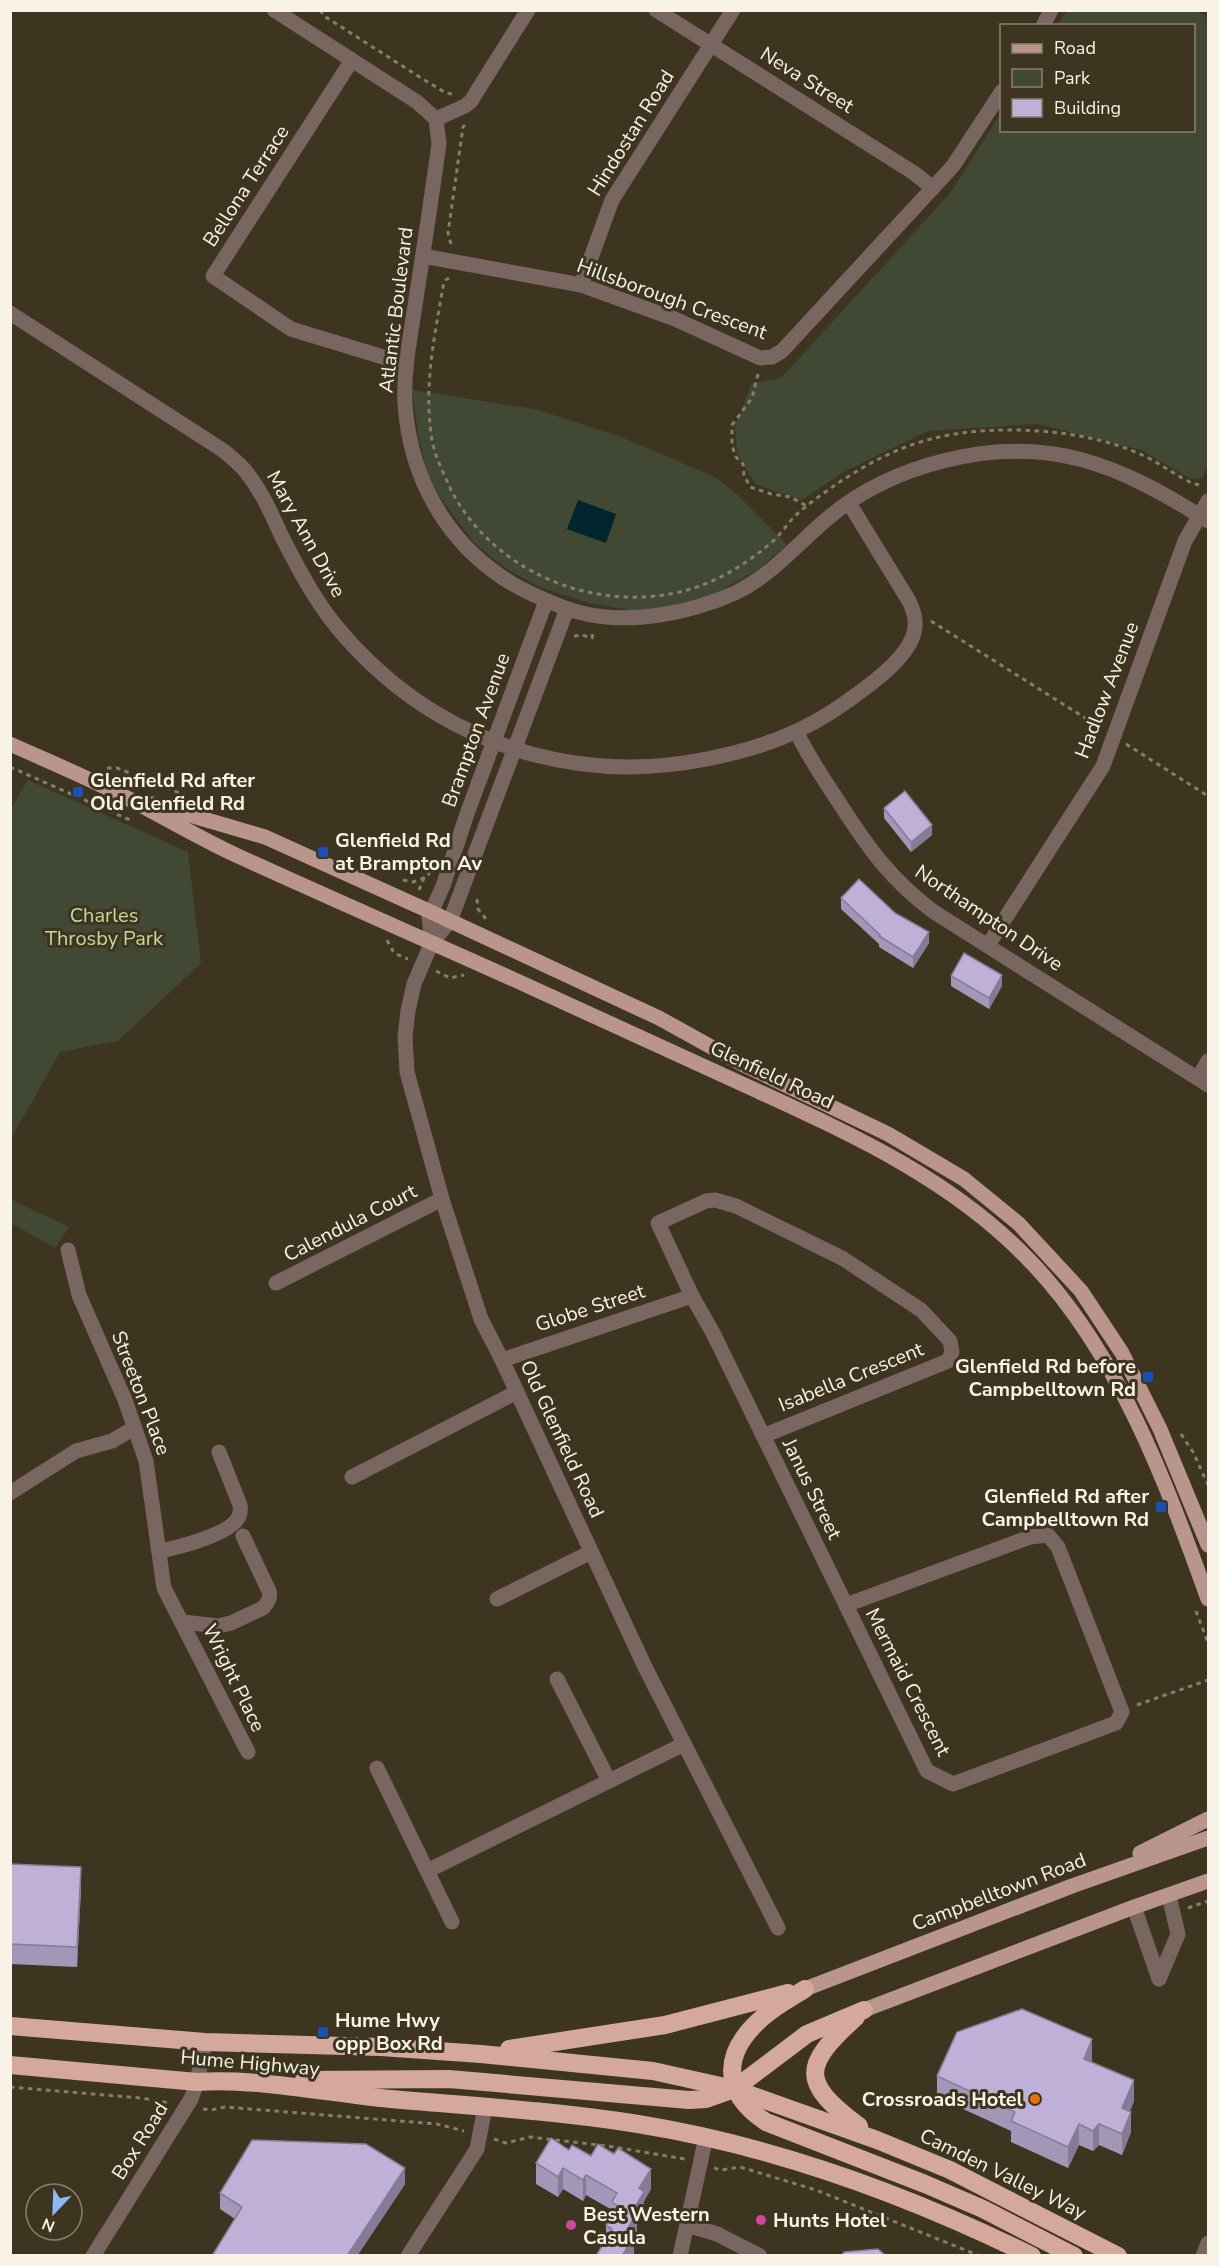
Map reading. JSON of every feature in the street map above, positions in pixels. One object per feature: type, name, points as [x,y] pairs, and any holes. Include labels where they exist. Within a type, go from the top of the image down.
[{"type":"highway","points":[[481,2054],[665,2025],[805,1989]]},
{"type":"highway","points":[[805,1989],[764,2016],[740,2043],[732,2072],[734,2089],[752,2113],[766,2122],[926,2184],[983,2209],[1074,2256]]},
{"type":"highway","points":[[226,2080],[449,2079],[689,2100],[721,2095],[734,2089],[807,2034],[864,2010]]},
{"type":"highway","points":[[864,2010],[828,2043],[819,2055],[815,2070],[817,2086],[825,2098],[877,2140]]},
{"type":"highway","name":"Hume Highway","points":[[10,2026],[205,2042],[381,2047],[481,2054]]},
{"type":"highway","name":"Camden Valley Way","points":[[481,2054],[653,2071],[734,2089],[877,2140],[950,2170],[1118,2256]]},
{"type":"highway","name":"Hume Highway","points":[[10,2065],[197,2082],[226,2080],[350,2095],[485,2107]]},
{"type":"highway","points":[[485,2107],[564,2113],[640,2124],[706,2137],[812,2166],[873,2188],[941,2215],[1032,2256]]},
{"type":"main road","name":"Glenfield Road","points":[[10,744],[127,797],[235,855],[432,942],[785,1104],[910,1166],[950,1192],[996,1228],[1031,1261],[1062,1298],[1098,1350],[1145,1440],[1209,1599]]},
{"type":"main road","name":"Glenfield Road","points":[[127,797],[200,816],[266,837],[431,912],[659,1018],[742,1064],[888,1134],[964,1179],[1019,1224],[1081,1290],[1122,1353],[1160,1429],[1209,1545]]},
{"type":"main road","points":[[1186,1491],[1209,1527]]},
{"type":"main road","points":[[1072,1886],[1209,1819]]},
{"type":"main road","name":"Campbelltown Road","points":[[805,1989],[1072,1886],[1209,1838]]},
{"type":"main road","points":[[864,2010],[1134,1907],[1209,1881]]},
{"type":"street","points":[[274,10],[296,16],[352,60],[417,102],[436,119],[471,101],[528,10]]},
{"type":"street","name":"Neva Street","points":[[656,10],[914,172],[933,188]]},
{"type":"street","name":"Hindostan Road","points":[[581,285],[612,200],[733,10]]},
{"type":"street","points":[[1045,24],[1051,10]]},
{"type":"street","name":"Bellona Terrace","points":[[352,60],[213,276],[291,328],[406,364]]},
{"type":"street","name":"Hillsborough Crescent","points":[[423,256],[581,285],[675,319],[760,358],[772,357],[782,351],[953,166],[1000,94]]},
{"type":"street","name":"Atlantic Boulevard","points":[[436,119],[440,144],[406,364],[405,403],[413,453],[422,480],[433,501],[462,544],[480,562],[520,590],[586,614],[637,618],[660,616],[711,603],[737,592],[770,572],[828,517],[898,476],[944,461],[990,453],[1036,450],[1090,461],[1128,475],[1167,494],[1204,518]]},
{"type":"street","name":"Mary Ann Drive","points":[[10,313],[224,450],[247,472],[266,502],[308,586],[349,642],[399,689],[452,722],[514,750],[557,762],[608,767],[691,762],[741,752],[797,733],[838,708],[880,677],[902,654],[910,641],[915,629],[915,619]]},
{"type":"street","name":"Hadlow Avenue","points":[[988,945],[1102,766],[1185,541],[1204,518],[1209,501]]},
{"type":"street","points":[[849,503],[909,601],[915,619]]},
{"type":"street","name":"Brampton Avenue","points":[[432,942],[429,917],[443,886],[546,601]]},
{"type":"street","points":[[432,942],[450,921],[567,609]]},
{"type":"street","name":"Northampton Drive","points":[[797,733],[808,757],[874,856],[897,881],[934,912],[1203,1082]]},
{"type":"street","name":"Old Glenfield Road","points":[[432,942],[414,984],[408,1011],[405,1036],[407,1072],[442,1199],[481,1320],[502,1360],[645,1667],[778,1929]]},
{"type":"street","points":[[1203,1082],[1209,1061]]},
{"type":"street","name":"Calendula Court","points":[[276,1283],[442,1199]]},
{"type":"street","name":"Isabella Crescent","points":[[692,1296],[658,1223],[706,1201],[715,1200],[736,1206],[842,1258],[921,1310],[950,1341],[952,1352],[948,1360],[763,1436]]},
{"type":"street","name":"Streeton Place","points":[[68,1250],[79,1295],[125,1400],[146,1461],[164,1588],[183,1622]]},
{"type":"street","name":"Globe Street","points":[[502,1360],[692,1296]]},
{"type":"street","name":"Janus Street","points":[[692,1296],[713,1333],[846,1605]]},
{"type":"street","points":[[352,1477],[517,1392]]},
{"type":"street","points":[[10,1493],[69,1455],[112,1441],[134,1428]]},
{"type":"street","points":[[159,1551],[188,1545],[226,1528],[238,1518],[241,1512],[240,1505],[219,1452]]},
{"type":"street","name":"Mermaid Crescent","points":[[1048,1535],[1059,1547],[1122,1712],[1116,1723],[953,1784],[944,1781],[927,1771],[846,1605],[1030,1537],[1048,1535]]},
{"type":"street","points":[[183,1622],[209,1626],[223,1625],[263,1608],[267,1603],[270,1597],[269,1591],[243,1536]]},
{"type":"street","points":[[497,1599],[591,1552]]},
{"type":"street","name":"Wright Place","points":[[183,1622],[248,1752]]},
{"type":"street","points":[[557,1679],[609,1781]]},
{"type":"street","points":[[427,1871],[684,1744]]},
{"type":"street","points":[[377,1768],[452,1922]]},
{"type":"street","points":[[1134,1907],[1159,1979],[1178,1934],[1169,1896]]},
{"type":"street","name":"Box Road","points":[[93,2256],[191,2098],[197,2082],[205,2042]]},
{"type":"street","points":[[408,2256],[477,2149],[485,2107]]},
{"type":"street","points":[[680,2256],[706,2137]]},
{"type":"street","points":[[687,2225],[717,2234],[760,2256]]},
{"type":"street","points":[[1203,2256],[1209,2243]]},
{"type":"path","points":[[320,10],[324,16],[426,81],[446,93],[458,94]]},
{"type":"path","points":[[461,248],[450,244],[448,233],[463,128],[467,123]]},
{"type":"path","points":[[452,276],[444,281],[429,370],[432,442],[443,473],[457,501],[476,528],[502,552],[526,569],[556,583],[598,595]]},
{"type":"path","points":[[760,358],[752,399],[732,425],[732,444],[735,456],[743,464],[744,475],[750,487],[790,497],[807,506]]},
{"type":"path","points":[[915,619],[928,618],[1209,796]]},
{"type":"path","points":[[450,978],[467,975]]},
{"type":"path","points":[[1196,1611],[1209,1643]]},
{"type":"path","points":[[1133,1707],[1209,1680]]},
{"type":"path","points":[[1173,1914],[1209,1901]]},
{"type":"path","points":[[10,2087],[156,2101]]},
{"type":"path","points":[[211,2110],[225,2107],[437,2124],[455,2129]]},
{"type":"path","points":[[506,2142],[530,2137],[679,2157]]},
{"type":"path","points":[[721,2170],[740,2167],[816,2190],[980,2256]]},
{"type":"green space","points":[[1067,11],[1197,11],[1208,18],[1208,467],[1202,478],[1191,479],[1141,450],[1037,424],[928,431],[842,473],[802,500],[755,484],[737,453],[735,426],[752,383],[781,378],[951,192],[1000,115],[1000,132],[1195,132],[1195,24],[1058,24]]},
{"type":"green space","points":[[412,390],[535,409],[619,436],[715,477],[740,497],[787,545],[756,571],[711,596],[657,609],[629,610],[589,603],[537,586],[505,568],[473,542],[443,501],[428,477],[419,439]]},
{"type":"green space","name":"Charles Throsby Park","points":[[28,780],[188,852],[201,963],[118,1041],[60,1052],[11,1139],[11,808]]},
{"type":"green space","points":[[10,1199],[69,1227],[55,1248],[11,1223]]},
{"type":"water","points":[[578,500],[616,514],[606,543],[567,529]]},
{"type":"building","points":[[905,791],[932,825],[911,842],[884,808]]},
{"type":"building","points":[[859,879],[895,913],[929,932],[913,957],[879,936],[841,898]]},
{"type":"building","points":[[964,953],[1002,975],[989,998],[951,976]]},
{"type":"building","points":[[10,1864],[81,1867],[77,1947],[10,1944]]},
{"type":"building","name":"Crossroads Hotel","points":[[1022,2009],[1092,2039],[1084,2059],[1134,2080],[1122,2108],[1131,2112],[1122,2134],[1099,2124],[1093,2131],[1079,2124],[1068,2147],[1011,2121],[1015,2112],[937,2076],[957,2032]]},
{"type":"building","points":[[551,2138],[569,2150],[572,2145],[591,2156],[598,2144],[614,2154],[618,2148],[651,2169],[639,2188],[644,2192],[633,2210],[637,2213],[626,2231],[634,2236],[622,2256],[596,2256],[612,2229],[606,2225],[618,2206],[612,2202],[617,2193],[586,2175],[583,2180],[563,2168],[558,2177],[536,2163]]},
{"type":"building","points":[[252,2140],[366,2144],[405,2168],[347,2256],[212,2256],[242,2207],[220,2193]]},
{"type":"building","points":[[878,2249],[886,2256],[841,2256],[844,2252]]},
{"type":"place","name":"Glenfield Rd after Old Glenfield Rd","points":[[78,792]]},
{"type":"place","name":"Glenfield Rd at Brampton Av","points":[[323,852]]},
{"type":"place","name":"Glenfield Rd before Campbelltown Rd","points":[[1148,1377]]},
{"type":"place","name":"Glenfield Rd after Campbelltown Rd","points":[[1161,1507]]},
{"type":"place","name":"Hume Hwy opp Box Rd","points":[[323,2032]]},
{"type":"place","name":"Crossroads Hotel","points":[[1035,2099]]},
{"type":"place","name":"Hunts Hotel","points":[[761,2220]]},
{"type":"place","name":"Best Western Casula","points":[[571,2225]]}]
